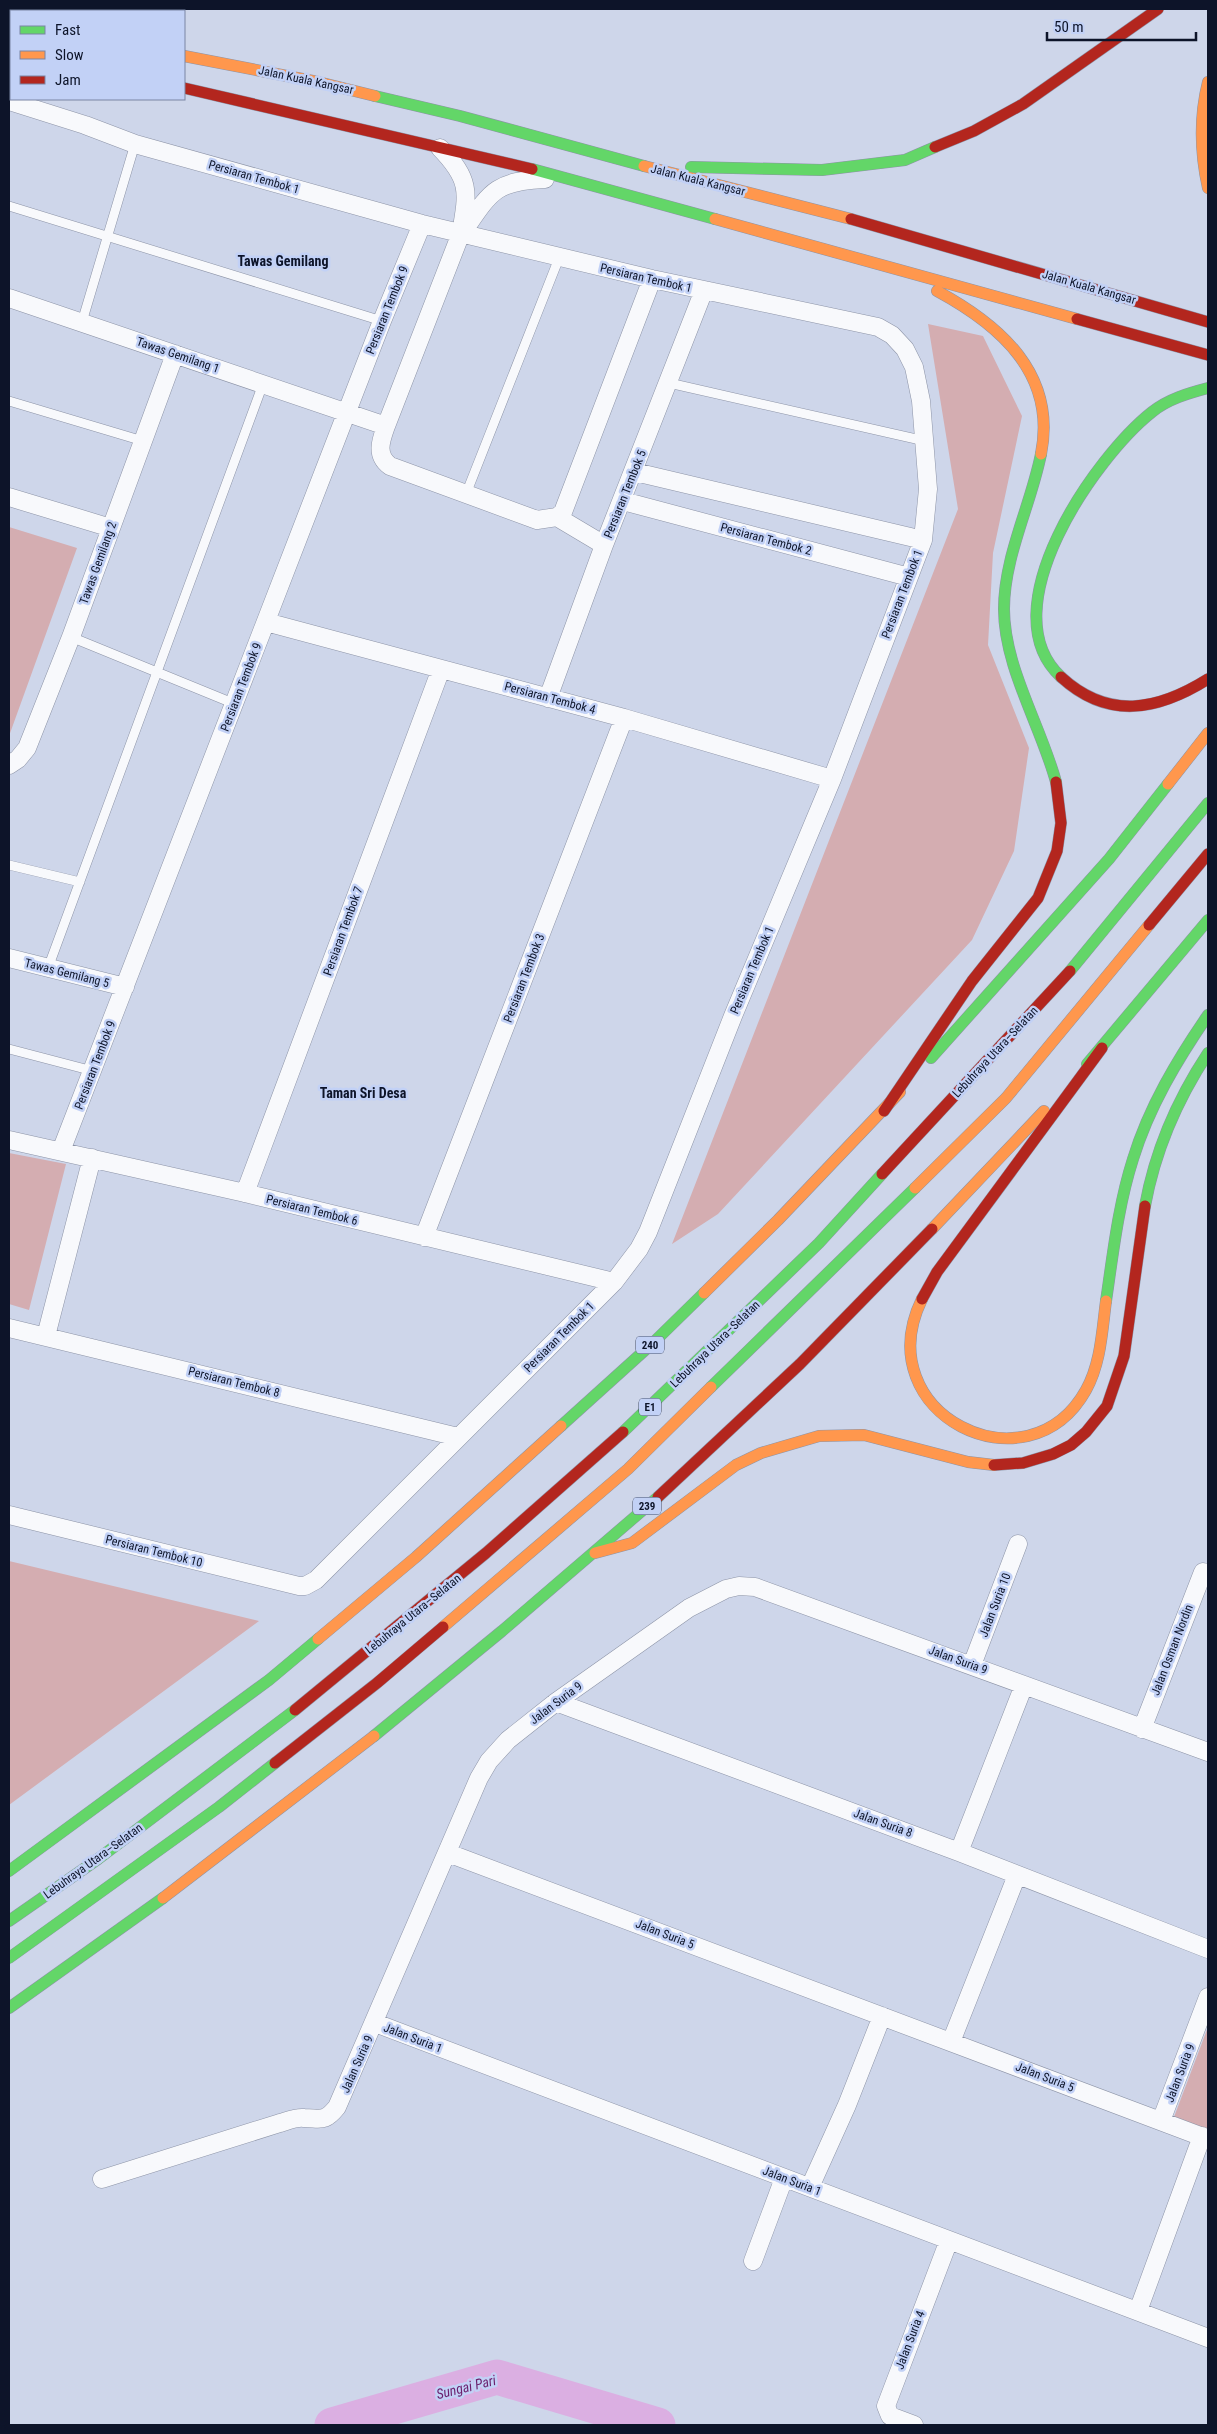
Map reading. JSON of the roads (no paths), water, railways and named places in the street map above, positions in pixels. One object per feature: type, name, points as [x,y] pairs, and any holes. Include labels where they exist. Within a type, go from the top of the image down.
[{"type":"main road","points":[[662,171],[701,165],[736,168],[822,170],[905,160],[974,132],[1023,104],[1158,9]]},
{"type":"main road","name":"Jalan Kuala Kangsar","points":[[185,56],[363,92],[886,228],[1208,322]]},
{"type":"main road","points":[[1208,82],[1202,116],[1202,147],[1208,188]]},
{"type":"main road","points":[[185,88],[438,146],[567,178],[1208,355]]},
{"type":"main road","points":[[882,265],[961,303],[1002,333],[1030,371],[1038,390],[1044,414],[1042,453],[1036,481],[1010,561],[1003,613],[1009,647],[1056,781],[1062,823],[1057,851],[1038,898],[972,981],[884,1111]]},
{"type":"main road","points":[[1208,388],[1186,394],[1152,412],[1120,442],[1089,483],[1052,547],[1042,572],[1035,614],[1043,652],[1058,674],[1078,692],[1094,701],[1112,706],[1136,708],[1178,696],[1208,679]]},
{"type":"main road","name":"240","points":[[9,1871],[269,1680],[416,1557],[654,1342],[778,1220],[884,1111],[1109,859],[1208,733]]},
{"type":"main road","name":"Lebuhraya Utara–Selatan","points":[[9,1921],[98,1859],[290,1714],[486,1554],[580,1472],[819,1243],[1066,975],[1208,802]]},
{"type":"main road","name":"E1","points":[[9,1958],[219,1807],[377,1683],[628,1469],[1006,1098],[1208,854]]},
{"type":"main road","name":"239","points":[[9,2008],[87,1954],[281,1811],[396,1720],[596,1553],[715,1445],[877,1285],[1102,1048],[1208,920]]},
{"type":"main road","points":[[1102,1048],[937,1272],[920,1301],[911,1330],[911,1361],[920,1387],[937,1412],[961,1429],[989,1438],[1017,1438],[1045,1430],[1069,1413],[1086,1391],[1098,1363],[1118,1217],[1133,1158],[1156,1105],[1185,1048],[1208,1015]]},
{"type":"main road","points":[[596,1553],[632,1543],[736,1466],[761,1453],[819,1436],[864,1435],[958,1460],[997,1464],[1037,1459],[1071,1445],[1102,1413],[1117,1382],[1124,1356],[1150,1182],[1167,1130],[1197,1069],[1208,1053]]},
{"type":"street","name":"Persiaran Tembok 1","points":[[9,101],[85,125],[135,144],[422,224],[559,258],[878,327],[892,335],[905,349],[914,366],[926,441],[928,489],[923,540],[832,779],[733,1016],[648,1232],[639,1249],[614,1282],[316,1580],[299,1586]]},
{"type":"street","points":[[438,146],[455,163],[466,185],[467,200],[461,233],[386,426],[380,447],[382,457],[387,464],[536,520],[557,517],[562,512],[652,279]]},
{"type":"street","points":[[461,233],[487,197],[500,187],[526,180],[567,178]]},
{"type":"street","name":"Persiaran Tembok 9","points":[[62,1151],[382,321],[422,224]]},
{"type":"street","name":"Persiaran Tembok 5","points":[[548,698],[604,545],[635,472],[704,290]]},
{"type":"street","name":"Tawas Gemilang 1","points":[[9,298],[386,426]]},
{"type":"street","name":"Tawas Gemilang 2","points":[[9,765],[18,759],[27,748],[71,637],[175,354]]},
{"type":"street","points":[[635,472],[923,540]]},
{"type":"street","points":[[9,497],[111,528]]},
{"type":"street","name":"Persiaran Tembok 2","points":[[623,501],[909,577]]},
{"type":"street","points":[[557,517],[604,545]]},
{"type":"street","name":"Persiaran Tembok 4","points":[[266,622],[624,718],[832,779]]},
{"type":"street","name":"Persiaran Tembok 7","points":[[245,1194],[441,669]]},
{"type":"street","name":"Persiaran Tembok 3","points":[[424,1237],[624,718]]},
{"type":"street","name":"Tawas Gemilang 5","points":[[9,958],[125,987]]},
{"type":"street","name":"Persiaran Tembok 6","points":[[9,1140],[614,1282]]},
{"type":"street","points":[[46,1336],[92,1158]]},
{"type":"street","name":"Persiaran Tembok 8","points":[[9,1328],[458,1437]]},
{"type":"street","name":"Persiaran Tembok 10","points":[[9,1515],[299,1586]]},
{"type":"street","name":"Jalan Suria 10","points":[[972,1665],[1018,1544]]},
{"type":"street","name":"Jalan Osman Nordin","points":[[1142,1729],[1203,1572]]},
{"type":"street","name":"Jalan Suria 9","points":[[102,2179],[280,2123],[301,2118],[317,2120],[332,2113],[337,2107],[375,2023],[479,1778],[489,1761],[508,1740],[556,1702],[705,1598],[739,1586],[755,1588],[1208,1752]]},
{"type":"street","points":[[959,1852],[1024,1685]]},
{"type":"street","name":"Jalan Suria 8","points":[[556,1702],[959,1852],[1208,1948]]},
{"type":"street","name":"Jalan Suria 5","points":[[448,1853],[1205,2137]]},
{"type":"street","points":[[951,2042],[1017,1875]]},
{"type":"street","name":"Jalan Suria 9","points":[[1161,2121],[1208,1996]]},
{"type":"street","points":[[810,2187],[847,2105],[882,2016]]},
{"type":"street","name":"Jalan Suria 1","points":[[375,2023],[1208,2338]]},
{"type":"street","points":[[1138,2311],[1205,2137]]},
{"type":"street","points":[[754,2261],[784,2178]]},
{"type":"street","name":"Jalan Suria 4","points":[[914,2425],[890,2416],[886,2406],[949,2240]]},
{"type":"lane","points":[[82,322],[135,144]]},
{"type":"lane","points":[[9,206],[382,321]]},
{"type":"lane","points":[[466,494],[559,258]]},
{"type":"lane","points":[[669,383],[926,441]]},
{"type":"lane","points":[[48,968],[263,384]]},
{"type":"lane","points":[[9,401],[143,441]]},
{"type":"lane","points":[[71,637],[235,704]]},
{"type":"lane","points":[[9,865],[80,882]]},
{"type":"lane","points":[[9,1050],[93,1071]]},
{"type":"waterway","name":"Sungai Pari","points":[[332,2425],[497,2377],[658,2425]]},
{"type":"district","name":"Tawas Gemilang","points":[[283,261]]},
{"type":"district","name":"Taman Sri Desa","points":[[363,1093]]}]
